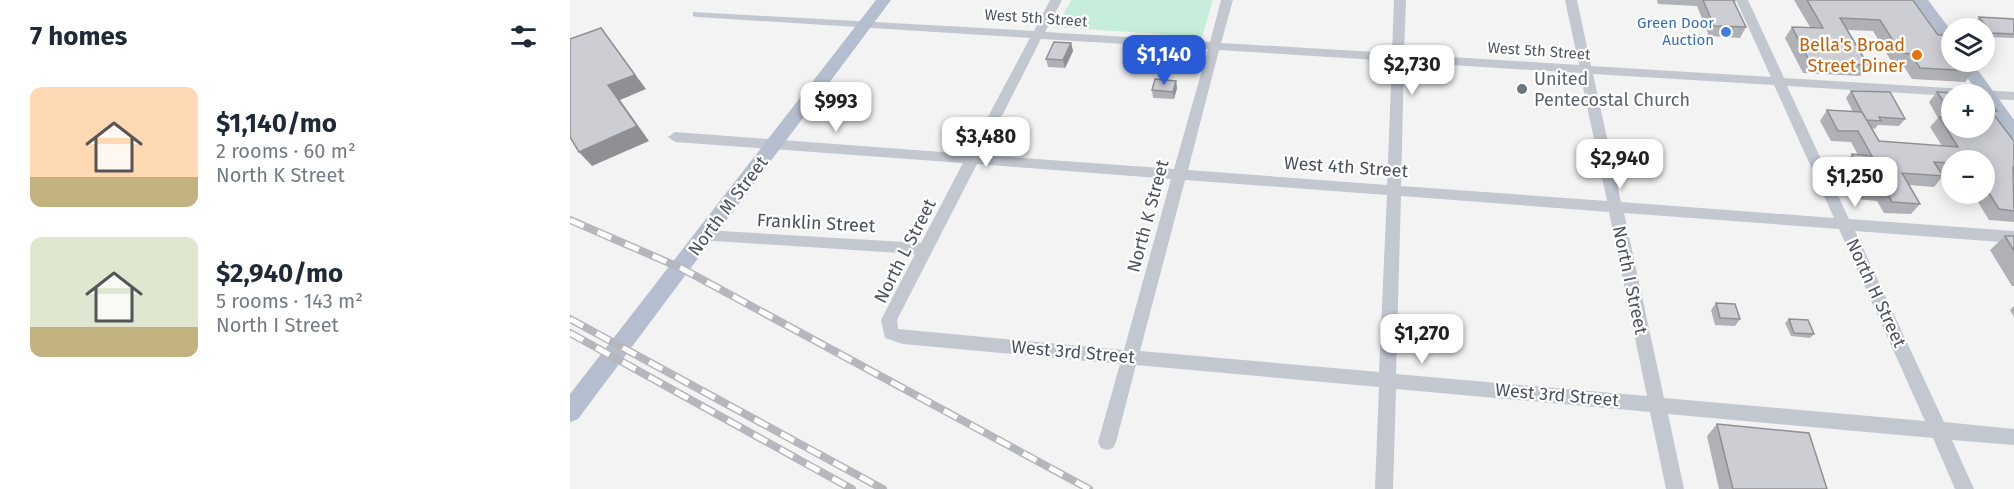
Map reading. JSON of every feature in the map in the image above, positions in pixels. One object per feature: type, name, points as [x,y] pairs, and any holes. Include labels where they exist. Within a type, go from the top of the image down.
[{"type":"main road","name":"North M Street","points":[[570,412],[884,0]]},
{"type":"main road","points":[[1921,0],[1941,28]]},
{"type":"main road","points":[[1995,107],[2014,132]]},
{"type":"street","name":"North L Street","points":[[889,328],[893,311],[1056,0]]},
{"type":"street","name":"North K Street","points":[[1107,442],[1227,0]]},
{"type":"street","points":[[1384,489],[1400,0]]},
{"type":"street","name":"North I Street","points":[[1571,0],[1675,489]]},
{"type":"street","name":"North H Street","points":[[1742,0],[1965,489]]},
{"type":"street","name":"West 5th Street","points":[[697,14],[1941,92]]},
{"type":"street","name":"West 5th Street","points":[[1995,95],[2014,96]]},
{"type":"street","name":"West 4th Street","points":[[675,137],[2014,237]]},
{"type":"street","name":"Franklin Street","points":[[704,236],[925,249]]},
{"type":"street","name":"West 3rd Street","points":[[889,328],[891,333],[903,337],[2014,436]]},
{"type":"green space","points":[[1071,0],[1213,0],[1202,37],[1057,27]]},
{"type":"building","points":[[1703,0],[1733,0],[1746,27],[1714,26]]},
{"type":"building","points":[[1807,0],[1913,0],[1938,35],[1941,35],[1941,69],[1920,68],[1911,54],[1901,53],[1880,20],[1840,18],[1868,65],[1810,62],[1792,27],[1823,28]]},
{"type":"building","points":[[1979,17],[2014,19],[2014,34],[1995,33],[1995,18]]},
{"type":"building","points":[[601,28],[635,75],[608,85],[637,126],[579,152],[570,137],[570,39]]},
{"type":"building","points":[[1054,42],[1071,43],[1063,60],[1046,59]]},
{"type":"building","points":[[1155,79],[1176,81],[1173,92],[1152,90]]},
{"type":"building","points":[[1851,91],[1890,92],[1905,119],[1879,117],[1881,121],[1866,120]]},
{"type":"building","points":[[1827,110],[1862,112],[1879,141],[1958,147],[1952,138],[1995,138],[1995,116],[2014,141],[2014,211],[1999,209],[1995,203],[1995,150],[1941,150],[1941,162],[1934,162],[1941,176],[1902,173],[1920,204],[1892,202],[1886,190],[1865,189],[1852,154],[1872,156],[1858,131],[1838,131]]},
{"type":"building","points":[[2005,236],[2014,236],[2014,251]]},
{"type":"building","points":[[1716,303],[1735,304],[1740,319],[1720,318]]},
{"type":"building","points":[[1789,319],[1808,320],[1814,334],[1794,333]]},
{"type":"building","points":[[1717,424],[1809,433],[1827,489],[1733,489]]},
{"type":"railway","points":[[570,220],[681,268],[1089,489]]},
{"type":"railway","points":[[570,319],[883,489]]},
{"type":"railway","points":[[570,333],[852,489]]},
{"type":"place","name":"Green Door Auction","points":[[1726,32]]},
{"type":"place","name":"Bella's Broad Street Diner","points":[[1917,55]]},
{"type":"place","name":"United Pentecostal Church","points":[[1522,89]]}]
